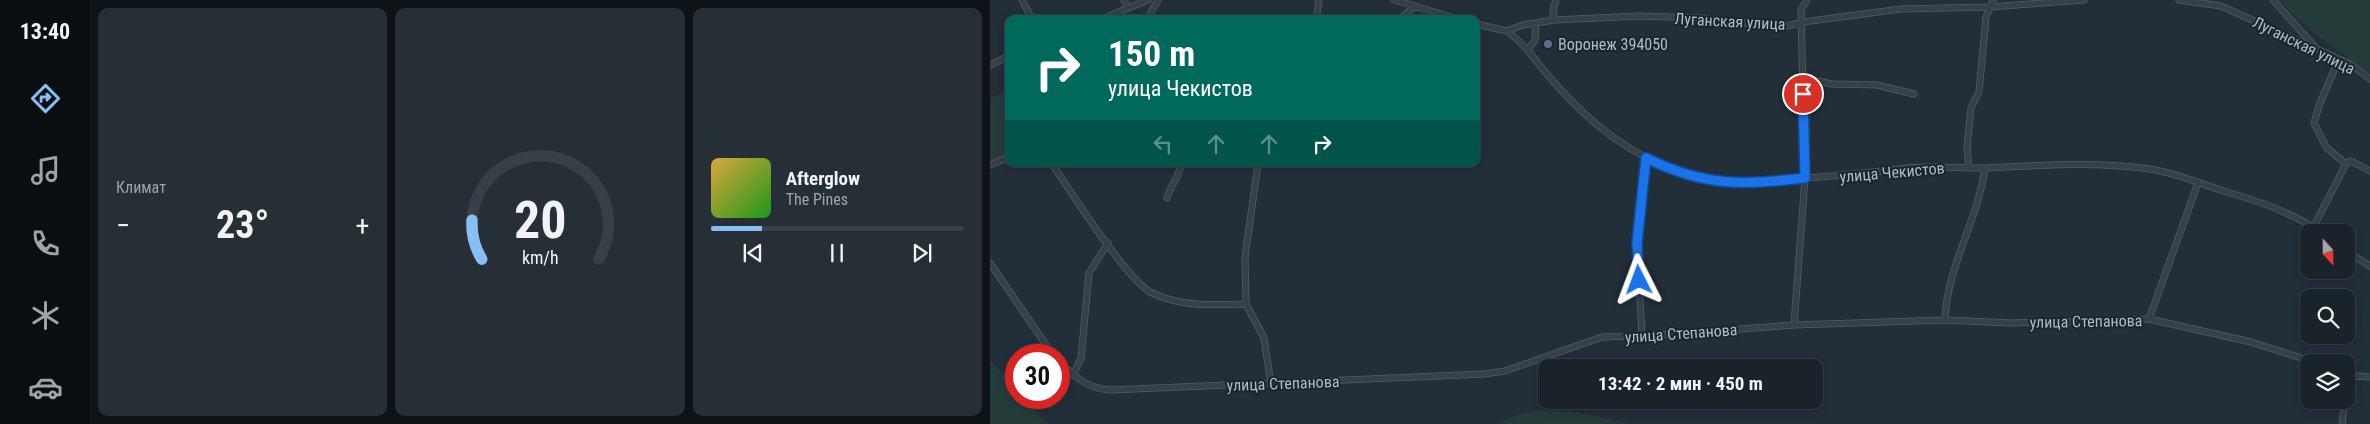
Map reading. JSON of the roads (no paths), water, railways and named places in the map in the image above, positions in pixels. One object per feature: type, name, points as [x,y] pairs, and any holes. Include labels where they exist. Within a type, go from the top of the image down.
[{"type":"street","points":[[1022,0],[1030,15]]},
{"type":"street","points":[[1124,0],[1128,8]]},
{"type":"street","points":[[1111,15],[1148,0]]},
{"type":"street","points":[[1149,15],[1158,0]]},
{"type":"street","points":[[1317,15],[1320,0]]},
{"type":"street","points":[[1394,0],[1445,15]]},
{"type":"street","points":[[1554,20],[1553,9],[1556,0]]},
{"type":"street","points":[[1794,325],[1805,178],[1803,22],[1801,10],[1807,0]]},
{"type":"street","points":[[1969,168],[1967,147],[1971,108],[1979,92],[1989,8],[1993,0]]},
{"type":"street","name":"Луганская улица","points":[[1507,32],[1536,22],[1639,16],[1700,18],[1783,27],[1803,22],[1901,9],[1989,8],[2084,0]]},
{"type":"street","name":"Луганская улица","points":[[2179,0],[2222,6],[2350,64],[2370,79]]},
{"type":"street","points":[[2273,0],[2318,51]]},
{"type":"street","points":[[1405,15],[1415,6]]},
{"type":"street","points":[[1528,50],[1535,40],[1536,22]]},
{"type":"street","points":[[1480,25],[1507,32]]},
{"type":"street","name":"улица Чекистов","points":[[1507,32],[1528,50],[1562,92],[1594,125],[1613,139],[1646,158],[1689,175],[1722,183],[1748,184],[1805,178],[1855,176],[1902,169],[1950,166],[1984,168],[2080,163],[2143,168],[2259,202],[2305,224]]},
{"type":"street","points":[[990,64],[1005,58]]},
{"type":"street","points":[[2339,59],[2320,103],[2314,123],[2326,147],[2346,164]]},
{"type":"street","points":[[1803,78],[1832,84],[1877,85],[1914,94]]},
{"type":"street","points":[[1642,336],[1637,243],[1646,158]]},
{"type":"street","points":[[990,165],[1005,159]]},
{"type":"street","points":[[2315,224],[2346,164],[2352,161],[2370,171]]},
{"type":"street","points":[[1054,167],[1123,264],[1150,292],[1175,301],[1204,306],[1246,304]]},
{"type":"street","points":[[1167,198],[1170,186],[1179,176],[1180,167]]},
{"type":"street","points":[[1258,167],[1245,257],[1246,304],[1264,338],[1271,384]]},
{"type":"street","points":[[1945,320],[1950,277],[1982,186],[1984,168]]},
{"type":"street","points":[[2149,319],[2198,183]]},
{"type":"street","points":[[1074,375],[1081,358],[1089,273],[1108,243]]},
{"type":"street","points":[[2355,257],[2370,266]]},
{"type":"street","points":[[990,263],[1044,344]]},
{"type":"street","name":"улица Степанова","points":[[1070,371],[1085,384],[1098,389],[1111,390],[1453,376],[1505,372],[1602,337],[1794,325],[1945,320],[2011,323],[2149,319],[2251,342],[2300,358]]},
{"type":"street","points":[[2355,376],[2370,377]]},
{"type":"street","points":[[2342,424],[2344,409]]},
{"type":"place","name":"Воронеж 394050","points":[[1548,44]]}]
